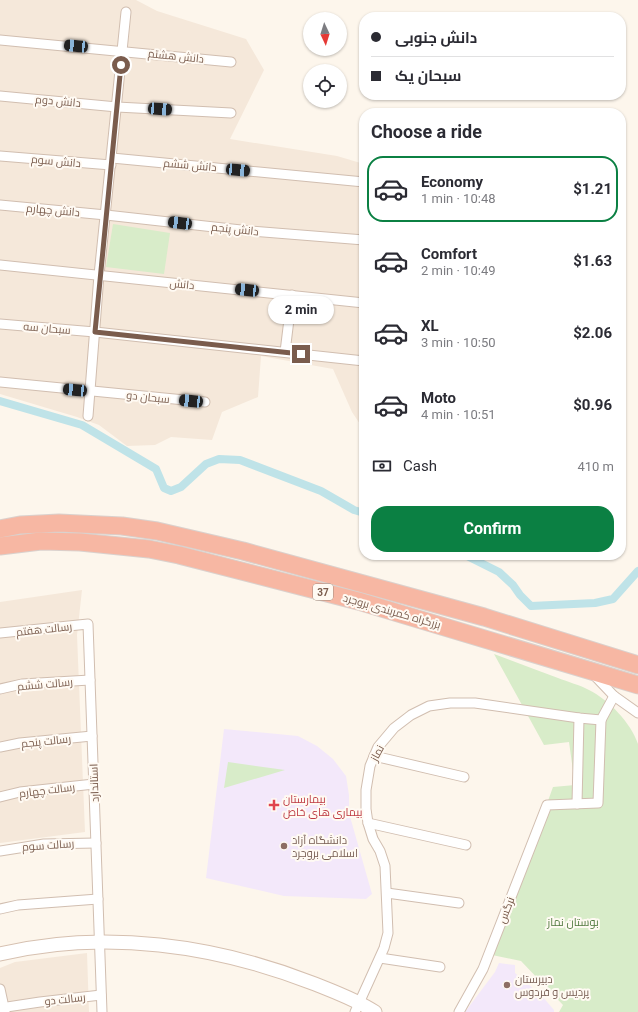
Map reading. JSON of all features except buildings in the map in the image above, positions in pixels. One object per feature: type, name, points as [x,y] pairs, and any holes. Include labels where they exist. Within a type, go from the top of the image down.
[{"type":"highway","name":"بزرگراه کمربندی بروجرد","points":[[0,529],[59,523],[122,526],[157,531],[243,552],[484,617],[638,665]]},
{"type":"highway","name":"بزرگراه کمربندی بروجرد","points":[[0,546],[41,542],[80,542],[148,549],[179,554],[358,601],[493,640],[638,685]]},
{"type":"street","points":[[88,416],[99,275],[112,162],[126,12]]},
{"type":"street","name":"دانش هشتم","points":[[0,40],[231,62]]},
{"type":"street","name":"دانش دوم","points":[[0,96],[116,107],[231,113]]},
{"type":"street","name":"دانش سوم","points":[[0,156],[112,162]]},
{"type":"street","name":"دانش ششم","points":[[112,162],[359,182]]},
{"type":"street","name":"دانش چهارم","points":[[0,205],[106,215]]},
{"type":"street","name":"دانش پنجم","points":[[106,215],[250,231],[359,240]]},
{"type":"street","name":"دانش","points":[[0,265],[359,302]]},
{"type":"street","points":[[285,352],[292,295]]},
{"type":"street","name":"سبحان سه","points":[[0,324],[95,332],[359,360]]},
{"type":"street","name":"سبحان دو","points":[[0,382],[205,402]]},
{"type":"street","name":"رسالت هفتم","points":[[0,633],[88,624]]},
{"type":"street","name":"استاندارد","points":[[88,624],[102,1012]]},
{"type":"street","points":[[590,671],[614,696],[638,713]]},
{"type":"street","name":"رسالت ششم","points":[[0,689],[22,684],[90,680]]},
{"type":"street","points":[[579,718],[577,804],[598,803],[601,720],[614,696]]},
{"type":"street","name":"نماز","points":[[357,1008],[380,958],[388,933],[385,866],[380,851],[373,839],[368,823],[366,790],[370,766],[378,747],[394,728],[411,715],[430,706],[450,702],[475,702],[601,720]]},
{"type":"street","name":"رسالت پنجم","points":[[0,747],[20,743],[92,736]]},
{"type":"street","points":[[374,756],[464,777]]},
{"type":"street","name":"رسالت چهارم","points":[[0,797],[20,792],[94,784]]},
{"type":"street","name":"نرگس","points":[[459,1012],[484,969],[547,805],[577,804]]},
{"type":"street","points":[[368,823],[466,845]]},
{"type":"street","name":"رسالت سوم","points":[[0,851],[44,844],[96,843]]},
{"type":"street","points":[[387,893],[460,903]]},
{"type":"street","points":[[0,909],[18,905],[98,898]]},
{"type":"street","points":[[0,954],[39,946],[99,942],[156,944],[201,951],[243,960],[285,972],[357,1008],[375,1012]]},
{"type":"street","points":[[380,958],[440,967]]},
{"type":"street","points":[[0,989],[3,1009]]},
{"type":"street","name":"رسالت دو","points":[[3,1009],[101,995]]},
{"type":"shaded area","points":[[0,0],[136,0],[157,11],[246,39],[264,70],[230,139],[337,156],[359,163],[359,422],[352,412],[333,369],[261,356],[258,397],[222,412],[212,440],[171,437],[155,445],[127,446],[99,425],[0,394]]},
{"type":"shaded area","points":[[82,590],[77,635],[85,832],[0,843],[0,602]]},
{"type":"shaded area","name":"دانشگاه آزاد اسلامی بروجرد","points":[[224,729],[298,736],[317,746],[333,759],[346,776],[349,795],[349,813],[372,894],[366,899],[284,896],[206,878]]},
{"type":"shaded area","points":[[87,953],[89,1012],[0,1012],[0,968],[15,962]]},
{"type":"shaded area","name":"دبیرستان پردیس و فردوس","points":[[499,963],[515,965],[515,973],[542,996],[554,1012],[465,1012],[495,972]]},
{"type":"green space","points":[[113,224],[170,233],[164,274],[106,267]]},
{"type":"green space","name":"بوستان نماز","points":[[494,654],[597,694],[625,720],[635,736],[638,744],[638,1012],[559,1012],[563,1005],[521,961],[492,955],[553,787],[575,785],[569,742],[544,745]]},
{"type":"green space","points":[[228,762],[285,770],[224,788]]},
{"type":"waterway","points":[[0,401],[82,425],[156,469],[164,488],[171,491],[181,487],[206,464],[219,459],[240,460],[321,491],[359,512]]},
{"type":"waterway","points":[[475,560],[499,572],[513,585],[531,606],[595,603],[613,599],[638,571]]},
{"type":"place","name":"بیمارستان بیماری های خاص","points":[[274,805]]},
{"type":"place","name":"دانشگاه آزاد اسلامی بروجرد","points":[[284,846]]},
{"type":"place","name":"دبیرستان پردیس و فردوس","points":[[507,985]]},
{"type":"route","points":[[121,65],[99,275],[95,332],[301,354]]}]
